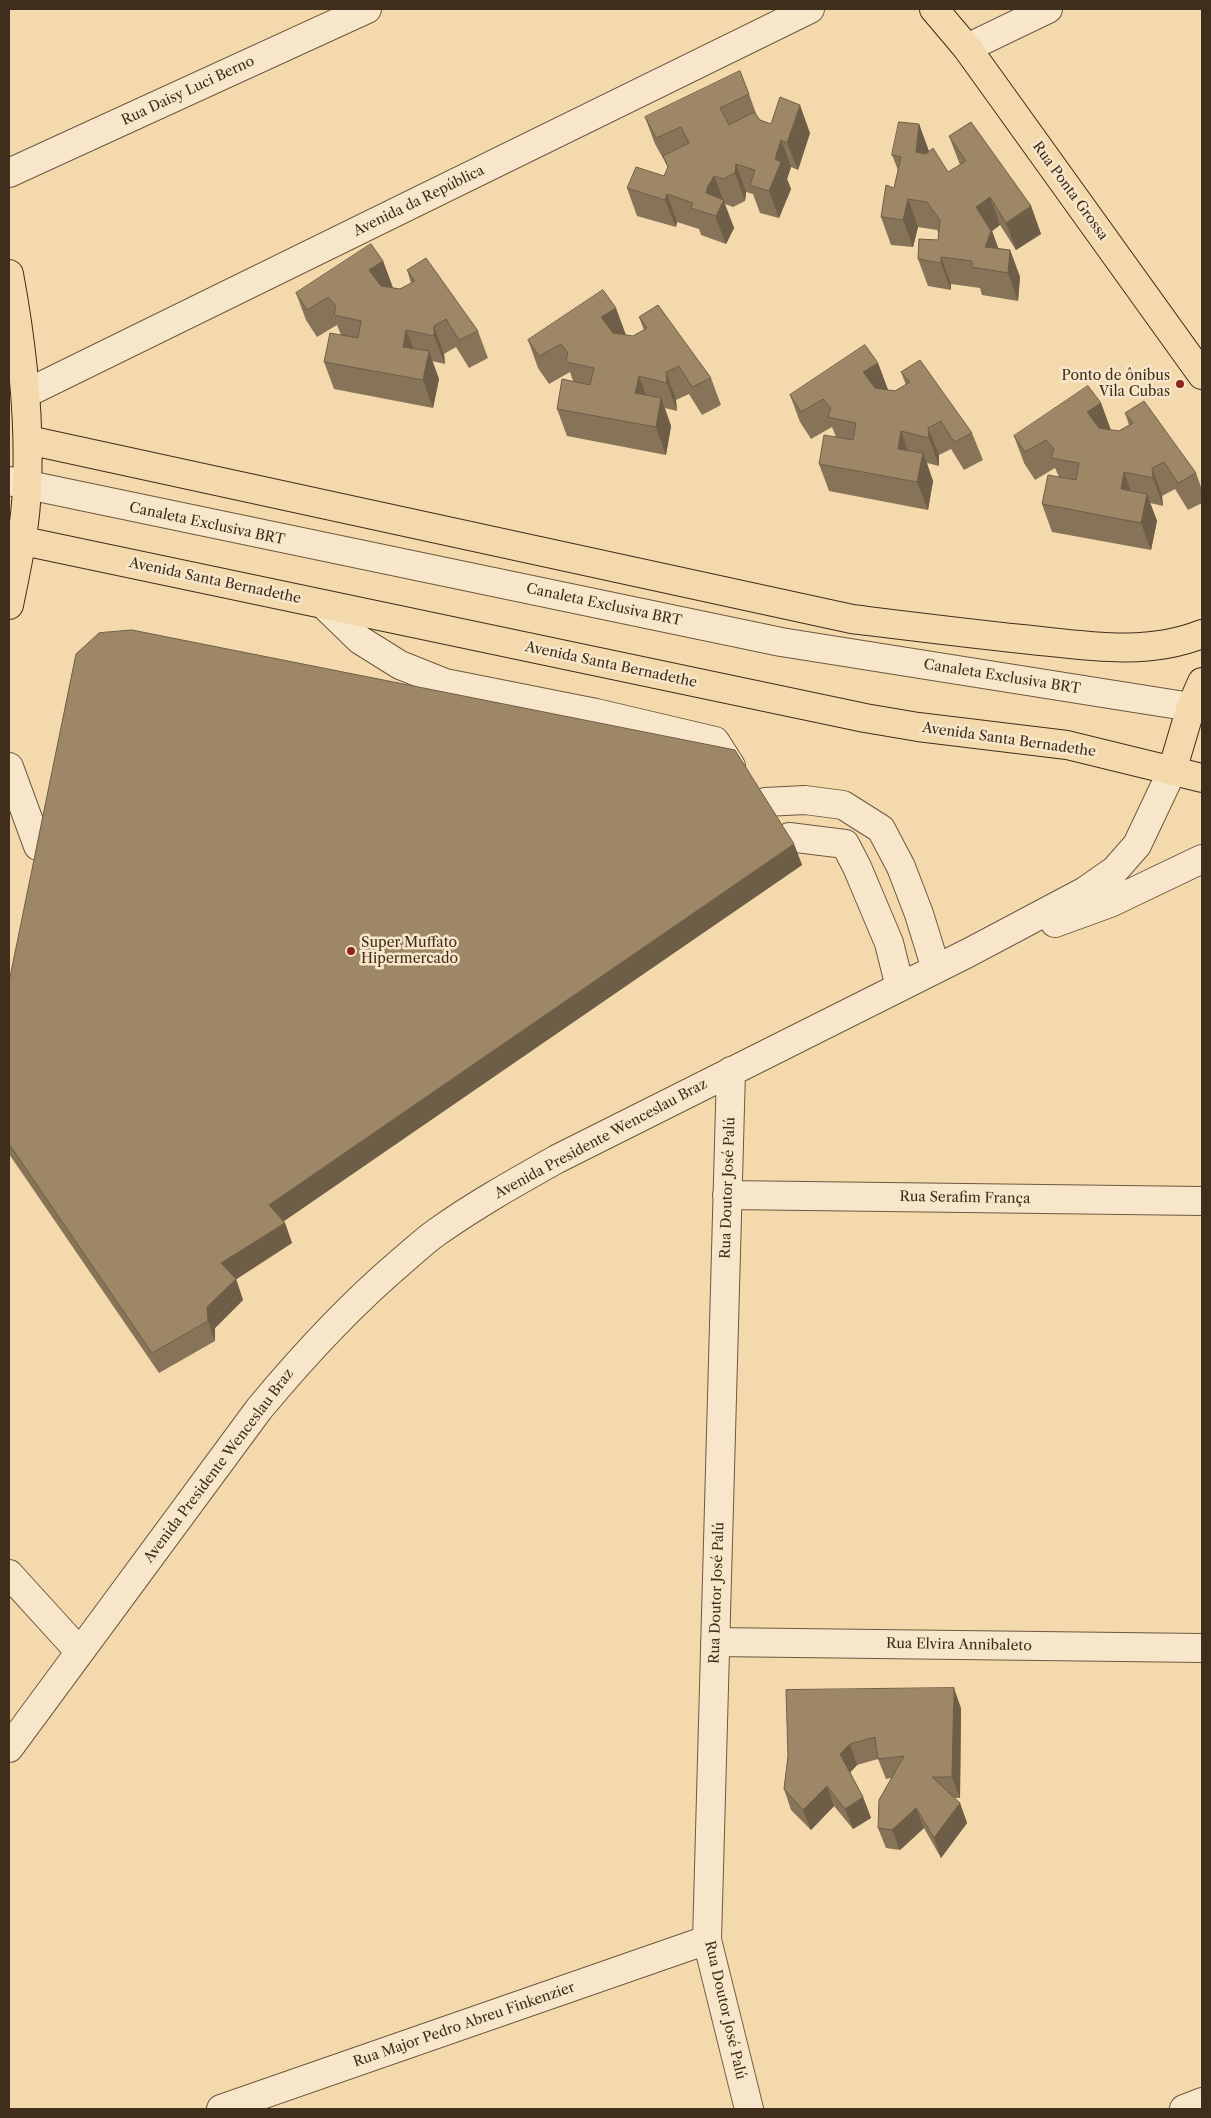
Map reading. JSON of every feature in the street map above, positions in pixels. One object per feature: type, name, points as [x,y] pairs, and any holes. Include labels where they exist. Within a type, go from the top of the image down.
[{"type":"main road","name":"Rua Ponta Grossa","points":[[934,9],[967,48],[1202,376]]},
{"type":"main road","points":[[9,274],[19,325],[27,393],[28,440],[18,484],[9,605]]},
{"type":"main road","points":[[28,440],[852,619],[935,630],[1103,647],[1135,648],[1160,646],[1202,634]]},
{"type":"main road","name":"Avenida Santa Bernadethe","points":[[15,539],[865,718],[918,727],[1067,745],[1202,778]]},
{"type":"main road","name":"Avenida Presidente Wenceslau Braz","points":[[1172,771],[1196,706],[1202,682]]},
{"type":"street","name":"Rua Daisy Luci Berno","points":[[9,174],[367,9]]},
{"type":"street","name":"Avenida da República","points":[[27,393],[810,9]]},
{"type":"street","points":[[967,48],[1048,9]]},
{"type":"street","name":"Canaleta Exclusiva BRT","points":[[18,484],[781,642],[1196,706]]},
{"type":"street","points":[[324,605],[360,640],[400,665],[445,683],[596,713],[715,741],[731,766]]},
{"type":"street","points":[[9,768],[38,846]]},
{"type":"street","name":"Avenida Presidente Wenceslau Braz","points":[[9,1748],[259,1409],[303,1356],[347,1310],[386,1274],[435,1233],[499,1192],[557,1159],[968,953],[1085,891],[1115,870],[1137,845],[1172,771]]},
{"type":"street","points":[[765,802],[805,800],[843,805],[881,829],[901,867],[919,914],[936,968]]},
{"type":"street","points":[[789,837],[845,844],[857,867],[889,942],[900,987]]},
{"type":"street","name":"Avenida Presidente Wenceslau Braz","points":[[968,953],[1110,903],[1202,860]]},
{"type":"street","name":"Rua Doutor José Palú","points":[[732,1071],[707,1940],[749,2109]]},
{"type":"street","name":"Rua Serafim França","points":[[727,1195],[1202,1201]]},
{"type":"street","points":[[9,1574],[79,1651]]},
{"type":"street","name":"Rua Elvira Annibaleto","points":[[715,1642],[1202,1648]]},
{"type":"street","name":"Rua Major Pedro Abreu Finkenzier","points":[[221,2109],[707,1940]]},
{"type":"street","points":[[1184,2109],[1202,2102]]},
{"type":"building","points":[[740,71],[749,94],[720,108],[729,125],[754,112],[760,120],[771,124],[780,97],[800,105],[787,143],[781,140],[775,159],[781,162],[769,191],[750,185],[755,170],[736,164],[735,173],[723,179],[714,176],[708,186],[706,193],[724,200],[716,216],[691,208],[693,203],[667,194],[665,200],[627,188],[636,167],[664,176],[668,167],[663,156],[689,143],[681,127],[656,138],[645,117]]},
{"type":"building","points":[[899,122],[919,124],[916,152],[926,154],[933,148],[948,172],[966,161],[949,136],[971,122],[1031,206],[1006,223],[990,197],[976,207],[991,231],[985,247],[1010,250],[1008,273],[972,267],[972,261],[941,257],[941,263],[918,259],[919,239],[938,240],[940,220],[927,202],[908,199],[903,220],[881,217],[886,185],[894,188],[901,157],[892,155]]},
{"type":"building","points":[[371,244],[383,261],[369,270],[381,286],[400,289],[415,281],[407,270],[426,258],[478,331],[459,340],[446,319],[434,326],[434,336],[406,330],[403,347],[429,351],[423,380],[324,362],[330,333],[358,338],[361,321],[334,315],[336,306],[328,297],[307,310],[296,293]]},
{"type":"building","points":[[603,290],[616,308],[601,317],[613,333],[633,336],[647,328],[639,317],[658,305],[711,378],[692,387],[679,366],[666,372],[667,383],[639,376],[635,393],[661,398],[656,427],[557,409],[562,379],[590,385],[594,368],[566,362],[568,353],[561,344],[539,356],[528,340]]},
{"type":"building","points":[[865,345],[878,363],[863,372],[875,388],[895,391],[910,382],[901,372],[920,360],[972,433],[954,442],[941,421],[928,428],[929,438],[901,431],[898,449],[923,453],[917,482],[819,464],[824,435],[853,440],[856,423],[828,417],[831,408],[823,399],[801,412],[790,395]]},
{"type":"building","points":[[1088,386],[1101,403],[1087,412],[1099,428],[1119,431],[1133,423],[1125,413],[1144,401],[1196,473],[1178,483],[1164,462],[1152,468],[1153,478],[1124,472],[1121,489],[1147,494],[1141,523],[1042,504],[1048,475],[1076,480],[1079,463],[1051,458],[1054,449],[1046,440],[1025,452],[1014,436]]},
{"type":"building","name":"Super Muffato Hipermercado","points":[[132,630],[735,750],[794,844],[269,1205],[285,1223],[221,1263],[236,1279],[207,1307],[208,1321],[152,1353],[9,1144],[9,982],[76,654],[99,633]]},
{"type":"building","points":[[954,1688],[952,1777],[932,1777],[960,1803],[934,1838],[916,1808],[892,1830],[878,1828],[879,1800],[904,1756],[878,1759],[875,1737],[850,1744],[840,1754],[863,1797],[845,1809],[827,1786],[803,1810],[784,1789],[788,1756],[786,1690]]},
{"type":"place","name":"Ponto de ônibus Vila Cubas","points":[[1180,384]]},
{"type":"place","name":"Super Muffato Hipermercado","points":[[351,951]]}]
